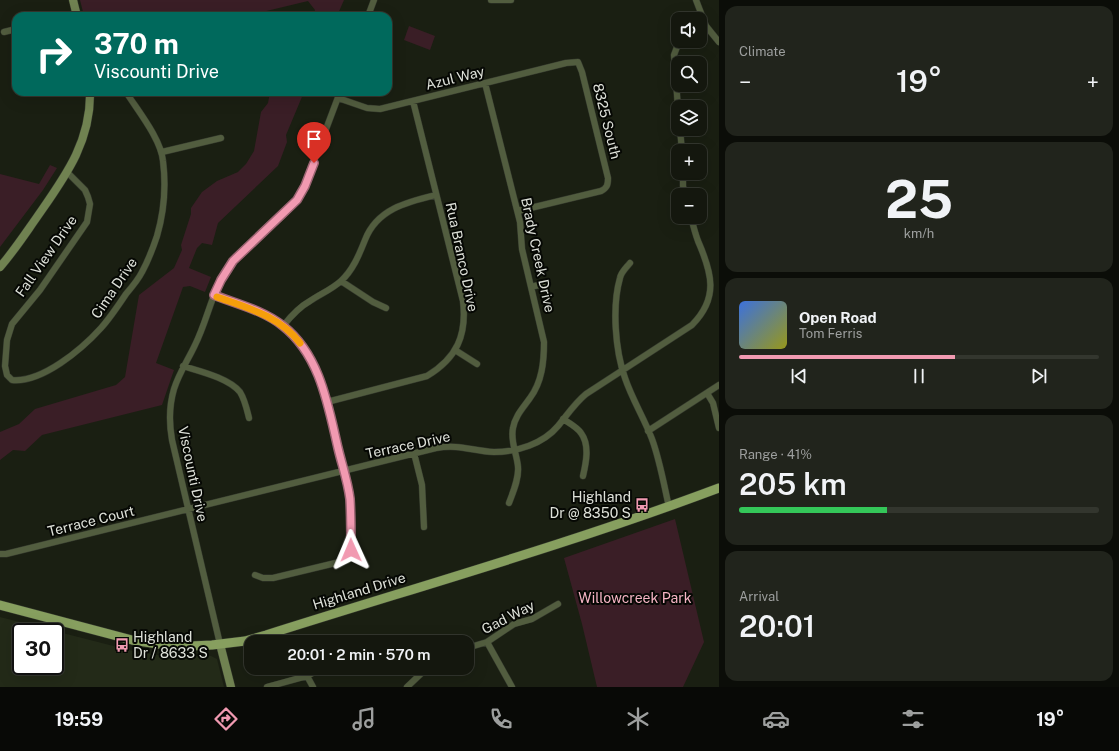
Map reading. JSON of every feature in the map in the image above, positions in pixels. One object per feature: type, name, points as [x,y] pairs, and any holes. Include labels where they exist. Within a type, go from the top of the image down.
[{"type":"main road","name":"Highland Drive","points":[[0,606],[135,641],[180,646],[245,641],[266,636],[476,571],[669,507],[719,488]]},
{"type":"street","points":[[73,0],[74,12]]},
{"type":"street","points":[[370,12],[374,0]]},
{"type":"street","points":[[491,0],[511,0]]},
{"type":"street","points":[[696,0],[701,12]]},
{"type":"street","points":[[707,27],[719,41]]},
{"type":"street","points":[[4,32],[12,30]]},
{"type":"street","points":[[676,48],[674,55],[677,100]]},
{"type":"street","name":"Azul Way","points":[[341,96],[367,108],[387,108],[566,63],[578,62]]},
{"type":"street","name":"8325 South","points":[[518,211],[601,190],[606,187],[608,183],[582,72],[578,62]]},
{"type":"street","name":"Brady Creek Drive","points":[[486,83],[518,211],[521,228],[522,249],[542,331],[544,355],[543,368],[536,388],[514,422],[512,430],[518,474],[509,503]]},
{"type":"street","points":[[0,266],[68,173],[79,150],[86,125],[90,96]]},
{"type":"street","name":"Cima Drive","points":[[9,378],[17,380],[35,377],[57,366],[100,329],[138,279],[149,257],[161,222],[164,190],[162,152],[129,96]]},
{"type":"street","name":"Viscounti Drive","points":[[220,644],[170,428],[171,402],[174,389],[183,366],[195,344],[214,295],[224,275],[233,261],[248,245],[291,207],[302,193],[339,96]]},
{"type":"street","name":"Rua Branco Drive","points":[[327,402],[427,376],[448,360],[461,339],[464,326],[463,301],[413,101]]},
{"type":"street","points":[[162,152],[221,138]]},
{"type":"street","name":"Fall View Drive","points":[[9,378],[5,366],[7,340],[12,324],[40,290],[87,222],[90,204],[88,197],[85,190],[68,173]]},
{"type":"street","points":[[283,326],[300,308],[342,281],[357,260],[365,238],[379,218],[389,210],[400,205],[436,195]]},
{"type":"street","name":"Terrace Drive","points":[[188,510],[414,453],[444,447],[453,446],[491,452],[515,450],[539,441],[549,435],[583,396],[692,325],[710,306],[714,293],[714,280],[711,268],[696,236],[693,224]]},
{"type":"street","points":[[630,263],[620,277],[615,313],[622,370],[655,448],[669,507]]},
{"type":"street","points":[[342,281],[373,302],[386,308]]},
{"type":"street","points":[[531,287],[546,283]]},
{"type":"street","points":[[214,295],[261,312],[283,326],[294,335],[310,358],[327,402],[348,489],[350,506],[351,554],[348,560],[273,578],[263,578],[255,574]]},
{"type":"street","points":[[455,350],[477,364]]},
{"type":"street","points":[[183,366],[224,380],[236,388],[244,401],[249,418]]},
{"type":"street","points":[[648,431],[719,385]]},
{"type":"street","points":[[707,393],[713,403],[719,428]]},
{"type":"street","points":[[563,419],[581,433],[584,439],[587,452],[583,476]]},
{"type":"street","points":[[414,453],[423,490],[424,527]]},
{"type":"street","name":"Terrace Court","points":[[0,554],[6,554],[188,510]]},
{"type":"street","name":"Gad Way","points":[[474,646],[487,642],[514,624],[532,619],[558,604]]},
{"type":"street","points":[[487,642],[512,687]]},
{"type":"street","points":[[220,644],[231,687]]},
{"type":"street","points":[[407,687],[420,675]]},
{"type":"street","points":[[267,687],[307,676],[313,687]]},
{"type":"shaded area","points":[[0,617],[23,623],[12,623],[12,675],[64,675],[64,633],[137,652],[165,656],[211,656],[217,659],[224,687],[0,687]]},
{"type":"green space","points":[[80,0],[344,0],[339,12],[314,12],[315,10],[308,1],[263,12],[83,12]]},
{"type":"green space","points":[[409,26],[435,36],[430,50],[404,40]]},
{"type":"green space","points":[[269,96],[302,96],[286,135],[287,142],[278,166],[218,223],[212,245],[202,243],[197,248],[189,268],[211,277],[205,292],[190,286],[183,287],[156,363],[174,370],[162,405],[42,435],[25,451],[13,450],[0,460],[0,432],[19,424],[35,409],[116,385],[125,377],[139,295],[174,268],[182,250],[181,245],[191,214],[191,208],[202,192],[217,181],[238,172],[246,164],[254,151],[261,112],[268,103]]},
{"type":"green space","points":[[50,165],[57,168],[43,190],[0,247],[0,174],[39,184]]},
{"type":"green space","name":"Willowcreek Park","points":[[675,519],[704,642],[683,687],[597,687],[564,558]]},
{"type":"slow traffic","points":[[217,297],[261,312],[283,326],[294,335],[300,343]]},
{"type":"place","name":"Highland Dr @ 8350 S","points":[[642,505]]},
{"type":"place","name":"Highland Dr / 8633 S","points":[[122,645]]},
{"type":"route","points":[[314,163],[302,193],[297,200],[240,252],[226,270],[214,295],[261,312],[283,326],[294,335],[310,358],[317,372],[327,402],[350,497],[351,550]]}]
